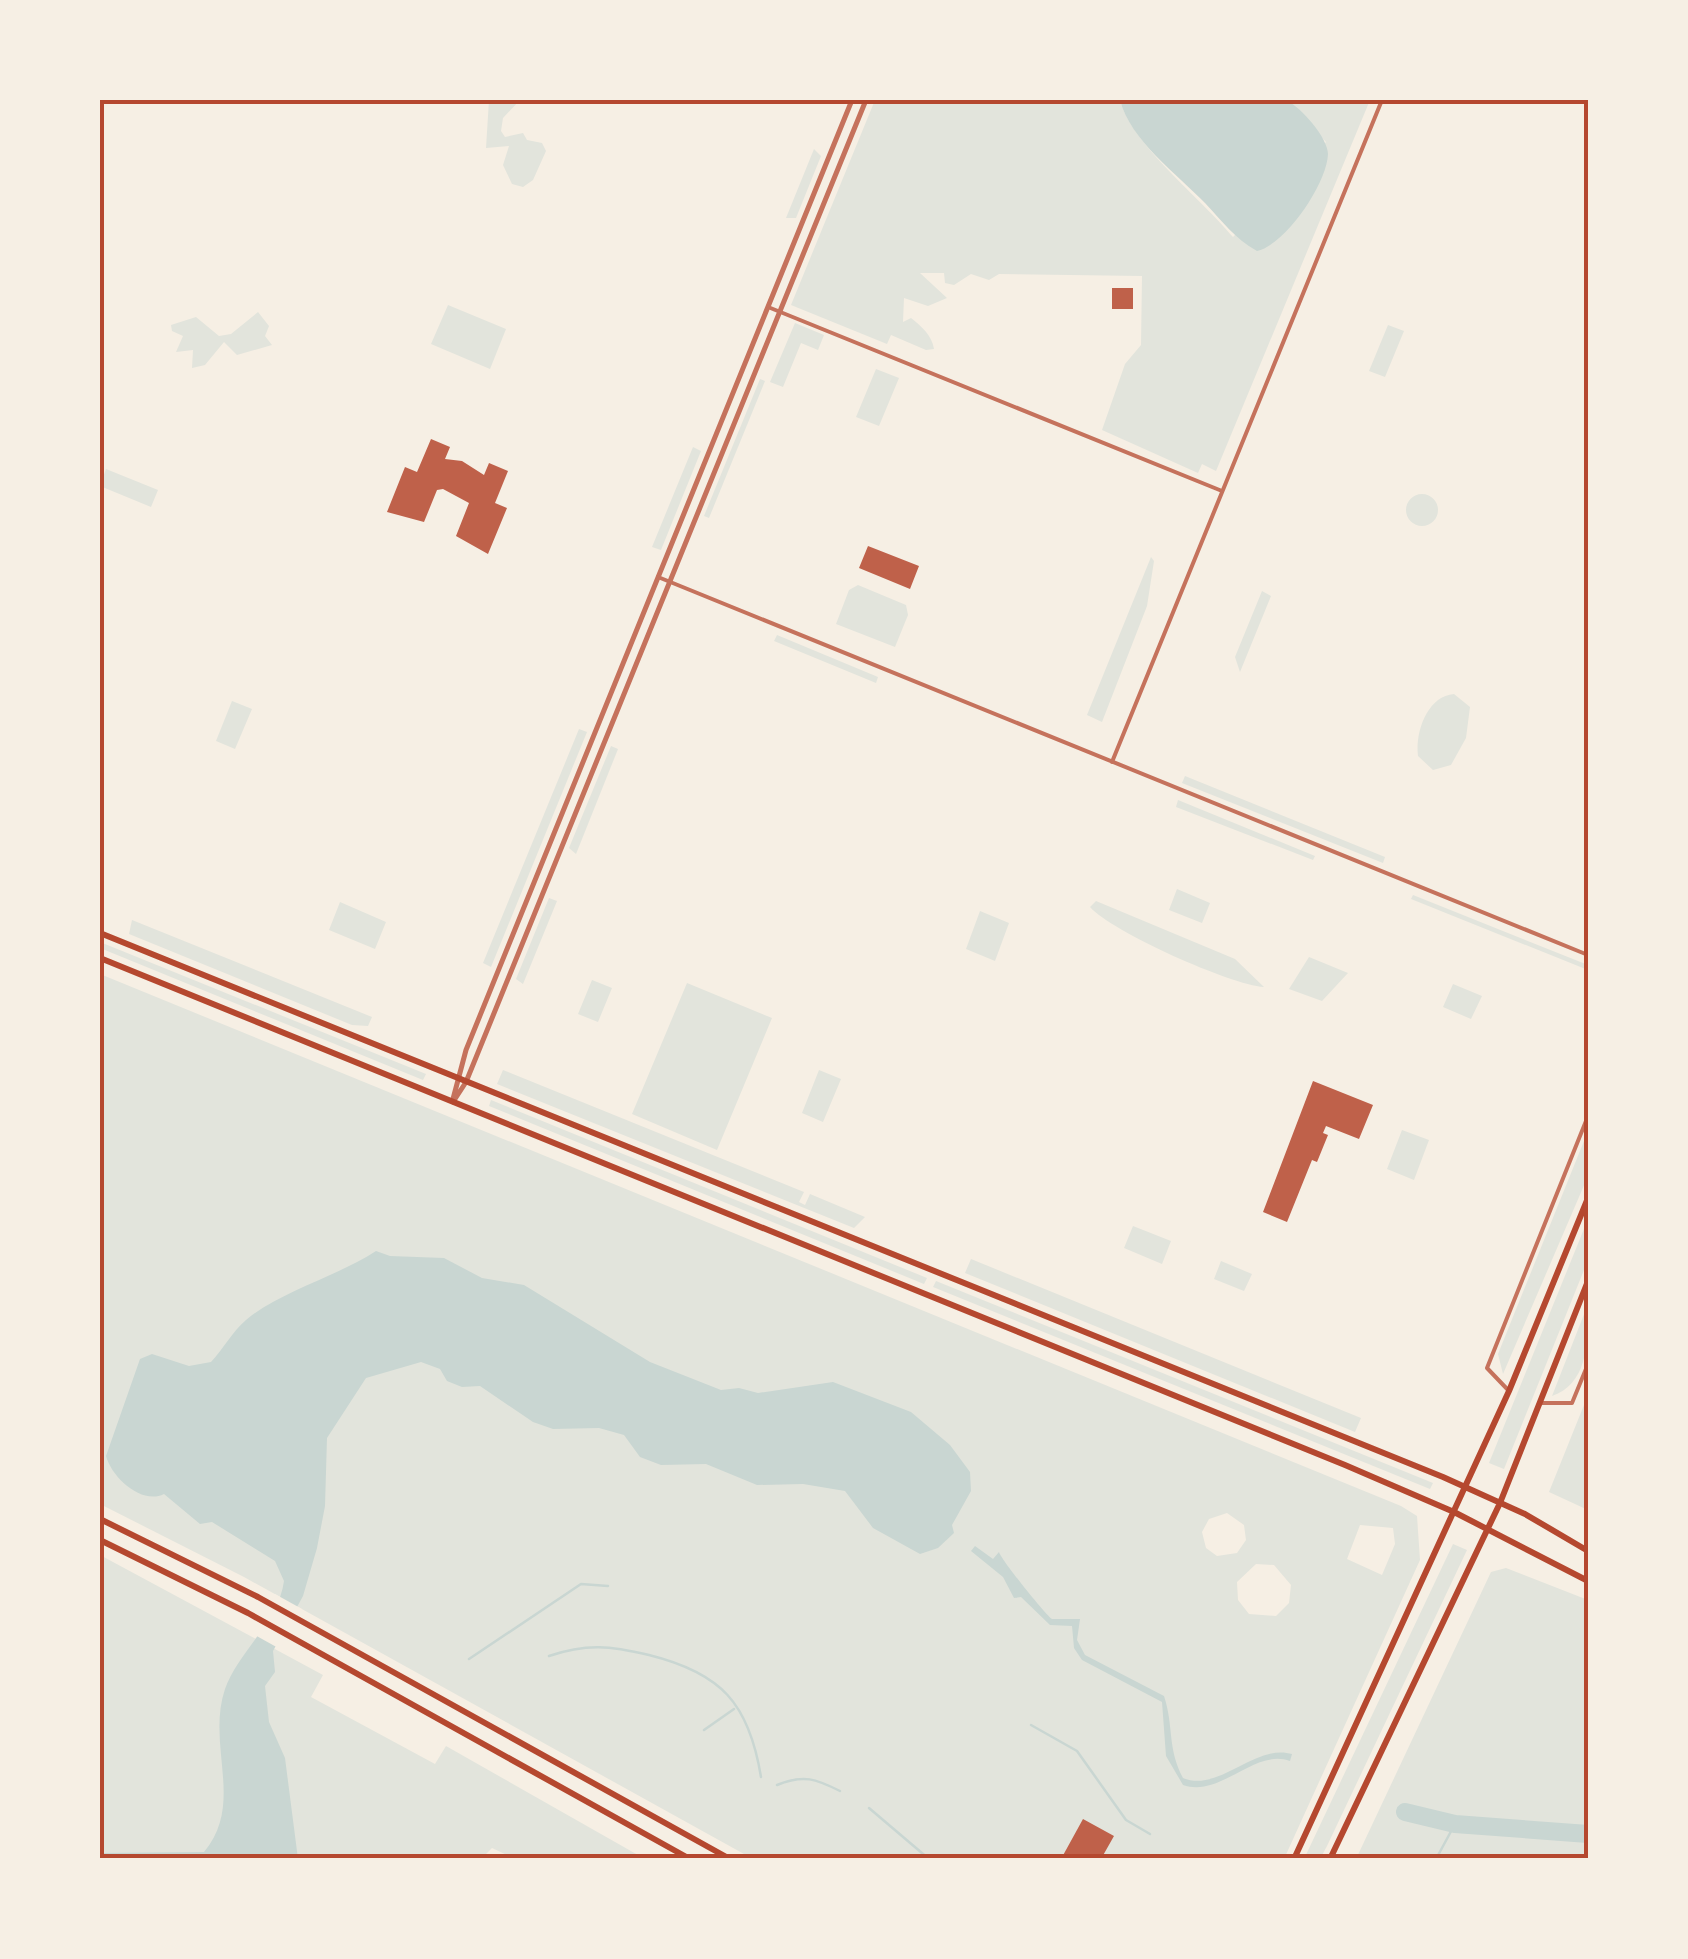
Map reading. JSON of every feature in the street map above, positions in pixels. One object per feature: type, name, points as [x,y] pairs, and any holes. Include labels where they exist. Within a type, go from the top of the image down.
[{"type":"main road","points":[[100,932],[1466,1487],[1588,1551]]},
{"type":"main road","points":[[100,958],[1454,1512],[1588,1582]]},
{"type":"main road","points":[[1294,1859],[1509,1391],[1588,1198]]},
{"type":"main road","points":[[1330,1859],[1500,1502],[1588,1281]]},
{"type":"main road","points":[[100,1518],[258,1597],[730,1859]]},
{"type":"main road","points":[[100,1540],[248,1613],[690,1859]]},
{"type":"street","points":[[453,1102],[455,1077],[852,100]]},
{"type":"street","points":[[453,1102],[466,1082],[866,100]]},
{"type":"street","points":[[1112,762],[1382,100]]},
{"type":"street","points":[[768,307],[1222,491]]},
{"type":"street","points":[[658,577],[1588,955]]},
{"type":"street","points":[[1509,1391],[1486,1368],[1588,1116]]},
{"type":"street","points":[[1539,1403],[1572,1402],[1588,1364]]},
{"type":"shaded area","points":[[489,100],[520,100],[503,118],[501,131],[505,137],[523,133],[527,140],[542,143],[546,151],[533,180],[523,187],[512,184],[503,165],[509,146],[486,148]]},
{"type":"shaded area","points":[[875,100],[1120,100],[1152,153],[1233,237],[1326,142],[1287,101],[1264,100],[1370,100],[1216,471],[1202,464],[1198,473],[1102,430],[1125,364],[1141,345],[1142,276],[999,274],[989,280],[971,274],[954,285],[945,283],[944,273],[920,273],[947,298],[928,306],[904,298],[903,322],[911,318],[926,331],[934,349],[926,350],[891,335],[887,344],[791,305]]},
{"type":"shaded area","points":[[1120,100],[1287,101],[1306,116],[1324,140],[1326,167],[1292,226],[1257,251],[1235,235],[1156,156],[1125,115]]},
{"type":"shaded area","points":[[814,149],[821,156],[796,218],[786,218]]},
{"type":"shaded area","points":[[448,305],[506,329],[490,369],[431,344]]},
{"type":"shaded area","points":[[258,312],[269,326],[265,336],[272,345],[237,355],[224,342],[205,365],[192,368],[193,350],[176,352],[183,336],[172,331],[171,325],[196,317],[219,336],[231,334]]},
{"type":"shaded area","points":[[795,323],[824,335],[818,350],[801,343],[783,387],[770,382]]},
{"type":"shaded area","points":[[1388,325],[1404,331],[1385,377],[1369,371]]},
{"type":"shaded area","points":[[876,369],[899,378],[879,426],[856,417]]},
{"type":"shaded area","points":[[760,379],[765,381],[709,518],[704,516]]},
{"type":"shaded area","points":[[693,447],[701,451],[661,550],[652,547]]},
{"type":"shaded area","points":[[106,469],[158,490],[151,507],[100,486]]},
{"type":"shaded area","points":[[1422,494],[1433,499],[1438,510],[1433,521],[1422,526],[1411,521],[1406,510],[1411,499]]},
{"type":"shaded area","points":[[1151,557],[1154,561],[1147,606],[1102,722],[1087,715]]},
{"type":"shaded area","points":[[858,585],[906,605],[908,615],[895,647],[836,624],[849,590]]},
{"type":"shaded area","points":[[1262,591],[1271,596],[1240,672],[1235,657]]},
{"type":"shaded area","points":[[777,635],[878,677],[876,683],[774,641]]},
{"type":"shaded area","points":[[1454,694],[1470,707],[1466,738],[1451,765],[1433,770],[1418,756],[1421,727],[1437,701]]},
{"type":"shaded area","points":[[232,701],[252,709],[235,749],[216,741]]},
{"type":"shaded area","points":[[579,729],[587,732],[491,967],[483,963]]},
{"type":"shaded area","points":[[611,746],[618,749],[576,854],[569,848]]},
{"type":"shaded area","points":[[1185,776],[1385,857],[1383,863],[1182,783]]},
{"type":"shaded area","points":[[1178,800],[1315,856],[1313,860],[1176,807]]},
{"type":"shaded area","points":[[1177,889],[1210,903],[1202,923],[1169,910]]},
{"type":"shaded area","points":[[1413,895],[1588,965],[1588,970],[1411,899]]},
{"type":"shaded area","points":[[549,898],[557,901],[523,984],[516,979]]},
{"type":"shaded area","points":[[1096,901],[1235,959],[1264,987],[1226,977],[1146,943],[1102,918],[1090,907]]},
{"type":"shaded area","points":[[340,902],[386,922],[375,949],[329,930]]},
{"type":"shaded area","points":[[980,911],[1009,923],[995,961],[966,949]]},
{"type":"shaded area","points":[[132,920],[372,1017],[368,1026],[352,1025],[129,934]]},
{"type":"shaded area","points":[[100,942],[426,1074],[423,1080],[100,948]]},
{"type":"shaded area","points":[[1309,957],[1348,973],[1322,1001],[1289,989]]},
{"type":"shaded area","points":[[100,974],[1401,1506],[1417,1516],[1420,1560],[1284,1859],[753,1859],[244,1577],[100,1504]],"holes":[[[1227,1513],[1244,1525],[1246,1540],[1237,1553],[1217,1556],[1206,1548],[1202,1532],[1209,1519]],[[1360,1525],[1393,1528],[1395,1544],[1382,1575],[1347,1559]],[[1256,1564],[1274,1565],[1291,1585],[1289,1603],[1276,1616],[1249,1614],[1238,1600],[1237,1582]]]},
{"type":"shaded area","points":[[592,980],[612,988],[598,1022],[578,1014]]},
{"type":"shaded area","points":[[687,983],[772,1018],[717,1150],[632,1114]]},
{"type":"shaded area","points":[[1453,984],[1482,996],[1471,1019],[1443,1007]]},
{"type":"shaded area","points":[[503,1070],[804,1192],[799,1202],[805,1205],[810,1194],[865,1217],[854,1228],[497,1084]]},
{"type":"shaded area","points":[[819,1070],[841,1079],[823,1122],[802,1113]]},
{"type":"shaded area","points":[[491,1100],[927,1278],[924,1284],[489,1106]]},
{"type":"shaded area","points":[[1402,1130],[1429,1140],[1414,1180],[1387,1169]]},
{"type":"shaded area","points":[[1588,1131],[1588,1176],[1503,1374],[1498,1354]]},
{"type":"shaded area","points":[[1588,1219],[1588,1260],[1504,1469],[1489,1463]]},
{"type":"shaded area","points":[[1133,1226],[1171,1241],[1162,1264],[1124,1248]]},
{"type":"shaded area","points":[[376,1251],[390,1256],[444,1258],[482,1278],[524,1285],[650,1362],[721,1390],[739,1388],[758,1393],[833,1382],[911,1412],[950,1445],[970,1472],[971,1491],[952,1525],[954,1533],[938,1548],[920,1554],[873,1528],[845,1491],[803,1484],[757,1485],[706,1464],[661,1465],[640,1457],[624,1435],[599,1428],[553,1429],[533,1422],[480,1386],[462,1387],[447,1381],[440,1369],[421,1362],[366,1378],[327,1438],[325,1506],[317,1548],[303,1596],[273,1651],[275,1672],[265,1686],[269,1722],[285,1758],[298,1859],[100,1859],[100,1853],[204,1852],[222,1814],[219,1732],[225,1689],[267,1623],[284,1581],[275,1561],[212,1522],[200,1524],[164,1494],[138,1493],[114,1473],[106,1456],[140,1359],[152,1354],[189,1366],[211,1362],[241,1325],[259,1310]]},
{"type":"shaded area","points":[[971,1259],[1361,1418],[1355,1432],[965,1273]]},
{"type":"shaded area","points":[[1221,1261],[1252,1274],[1244,1291],[1214,1279]]},
{"type":"shaded area","points":[[936,1281],[1433,1483],[1430,1489],[933,1287]]},
{"type":"shaded area","points":[[1588,1304],[1587,1344],[1580,1370],[1574,1381],[1552,1396]]},
{"type":"shaded area","points":[[1588,1395],[1588,1510],[1549,1492]]},
{"type":"shaded area","points":[[1453,1544],[1467,1550],[1327,1846],[1320,1859],[1304,1859]]},
{"type":"shaded area","points":[[975,1546],[993,1559],[999,1552],[1052,1619],[1080,1619],[1077,1640],[1085,1655],[1164,1696],[1175,1757],[1183,1778],[1210,1779],[1278,1752],[1292,1754],[1290,1761],[1263,1761],[1211,1785],[1183,1785],[1166,1756],[1162,1702],[1082,1660],[1074,1648],[1072,1626],[1050,1625],[1021,1597],[1014,1598],[1003,1577],[971,1551]]},
{"type":"shaded area","points":[[100,1555],[323,1675],[311,1697],[435,1764],[446,1746],[645,1859],[515,1859],[492,1848],[481,1859],[100,1859]]},
{"type":"shaded area","points":[[1506,1568],[1588,1600],[1588,1859],[1356,1859],[1491,1572]]},
{"type":"pier","points":[[275,1594],[302,1609],[280,1649],[253,1634]]},
{"type":"building","points":[[1112,288],[1133,288],[1133,309],[1112,309]]},
{"type":"building","points":[[431,439],[450,447],[445,459],[462,461],[484,475],[489,463],[508,471],[495,503],[507,508],[488,554],[456,536],[469,503],[443,489],[437,490],[424,522],[387,512],[405,467],[417,472]]},
{"type":"building","points":[[868,546],[919,566],[910,589],[859,568]]},
{"type":"building","points":[[1313,1081],[1373,1105],[1359,1139],[1326,1126],[1323,1133],[1328,1135],[1317,1162],[1312,1160],[1287,1222],[1263,1212]]},
{"type":"building","points":[[1083,1819],[1114,1836],[1101,1859],[1061,1859]]},
{"type":"waterway","points":[[469,1659],[581,1584],[608,1586]]},
{"type":"waterway","points":[[549,1656],[575,1649],[611,1648],[649,1655],[695,1671],[728,1695],[739,1711],[749,1729],[761,1777]]},
{"type":"waterway","points":[[704,1730],[734,1709]]},
{"type":"waterway","points":[[1031,1725],[1077,1751],[1126,1820],[1150,1834]]},
{"type":"waterway","points":[[777,1785],[810,1779],[840,1791]]},
{"type":"waterway","points":[[869,1808],[929,1859]]},
{"type":"waterway","points":[[1405,1812],[1455,1824],[1588,1834]]},
{"type":"waterway","points":[[1436,1859],[1455,1824]]}]
